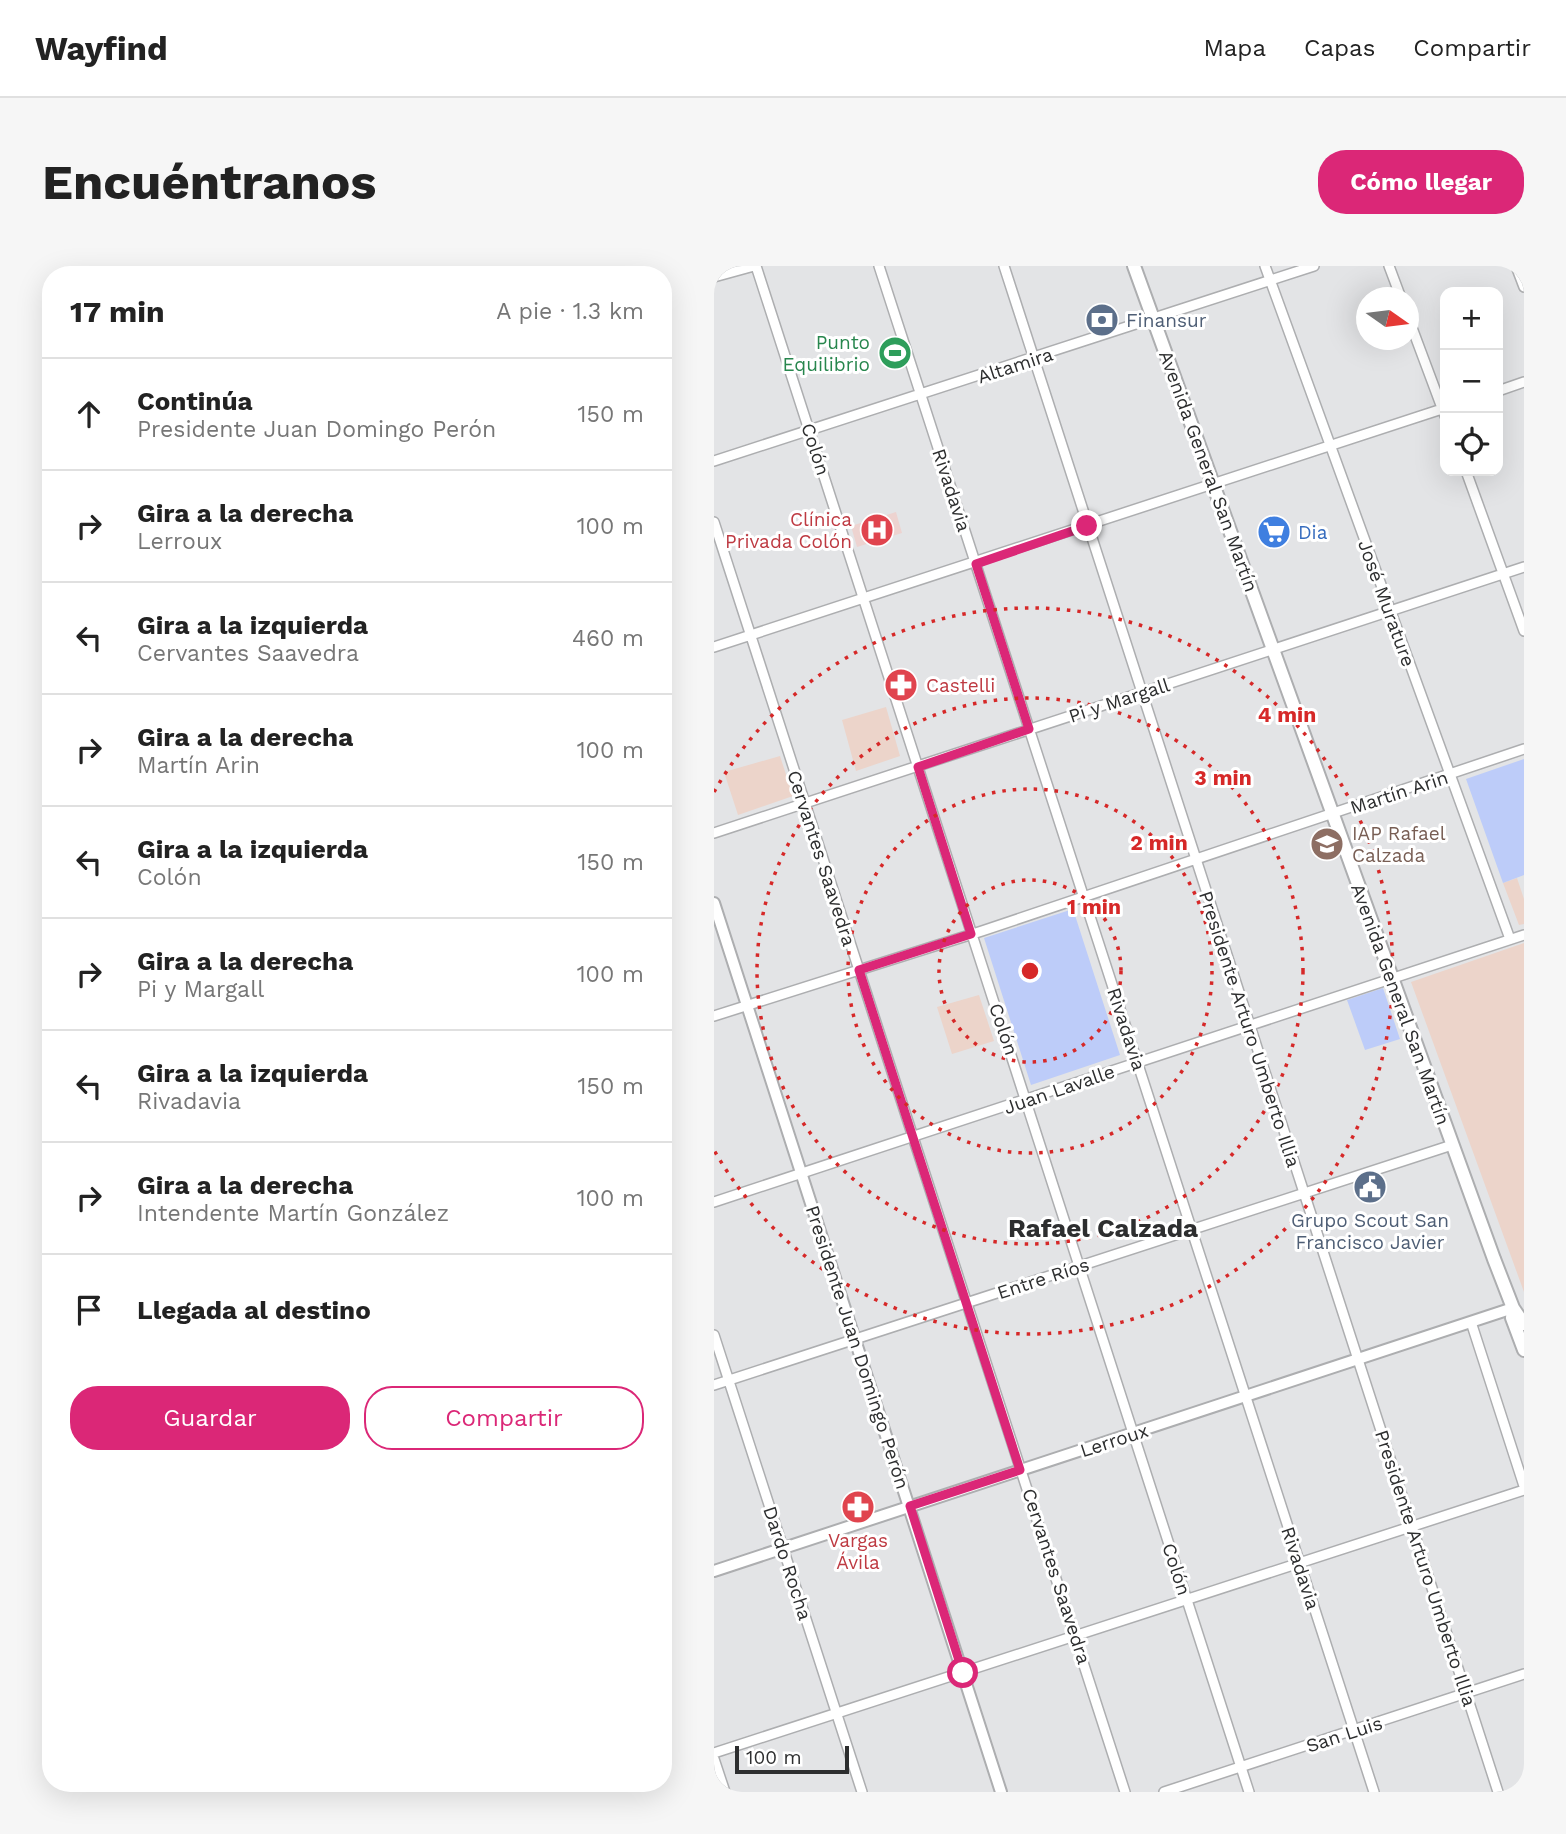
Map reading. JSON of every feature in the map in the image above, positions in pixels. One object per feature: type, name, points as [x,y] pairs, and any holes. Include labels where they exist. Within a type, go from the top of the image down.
[{"type":"main road","name":"Avenida General San Martín","points":[[1134,266],[1452,1145],[1513,1308],[1524,1324]]},
{"type":"main road","name":"Avenida General San Martín","points":[[1513,1308],[1512,1318],[1524,1350]]},
{"type":"street","points":[[714,277],[755,266]]},
{"type":"street","name":"Colón","points":[[755,266],[971,934],[1028,1100],[1079,1267],[1250,1792]]},
{"type":"street","name":"Rivadavia","points":[[879,266],[1374,1792]]},
{"type":"street","name":"Presidente Arturo Umberto Illia","points":[[1004,266],[1498,1792]]},
{"type":"street","name":"José Murature","points":[[1265,266],[1510,939]]},
{"type":"street","name":"Altamira","points":[[714,461],[1314,266]]},
{"type":"street","points":[[1390,266],[1397,287]]},
{"type":"street","points":[[1516,266],[1524,287]]},
{"type":"street","points":[[1419,343],[1440,398]]},
{"type":"street","points":[[1503,389],[1524,382]]},
{"type":"street","points":[[714,647],[1440,413]]},
{"type":"street","points":[[1468,476],[1524,631]]},
{"type":"street","name":"Cervantes Saavedra","points":[[714,522],[1020,1470],[1077,1635],[1125,1792]]},
{"type":"street","name":"Pi y Margall","points":[[714,833],[1524,567]]},
{"type":"street","name":"Martín Arin","points":[[714,1016],[971,934],[1524,749]]},
{"type":"street","name":"Presidente Juan Domingo Perón","points":[[714,903],[1001,1792]]},
{"type":"street","name":"Juan Lavalle","points":[[714,1202],[1524,935]]},
{"type":"street","name":"Entre Ríos","points":[[714,1385],[1452,1145]]},
{"type":"street","name":"Lerroux","points":[[714,1571],[1513,1308]]},
{"type":"street","points":[[714,1753],[1524,1488],[1471,1322]]},
{"type":"street","name":"Dardo Rocha","points":[[714,1335],[862,1792]]},
{"type":"street","name":"San Luis","points":[[1164,1792],[1524,1674]]},
{"type":"street","points":[[714,1759],[725,1792]]},
{"type":"shaded area","name":"Clínica Privada Colón","points":[[896,512],[902,533],[857,547],[851,526]]},
{"type":"shaded area","points":[[886,707],[900,756],[856,771],[842,720]]},
{"type":"shaded area","points":[[780,756],[793,796],[738,815],[724,772]]},
{"type":"shaded area","points":[[1524,759],[1524,875],[1503,883],[1466,779]]},
{"type":"shaded area","points":[[1517,878],[1524,899],[1524,924],[1519,925],[1503,883]]},
{"type":"shaded area","points":[[1073,909],[1120,1055],[1031,1085],[984,938]]},
{"type":"shaded area","points":[[1524,943],[1524,1292],[1411,982]]},
{"type":"shaded area","points":[[1383,988],[1400,1039],[1365,1050],[1347,1000]]},
{"type":"shaded area","points":[[979,995],[994,1041],[952,1054],[937,1007]]},
{"type":"place","name":"Finansur","points":[[1102,320]]},
{"type":"place","name":"Punto Equilibrio","points":[[895,353]]},
{"type":"place","name":"Clínica Privada Colón","points":[[877,530]]},
{"type":"place","name":"Dia","points":[[1274,532]]},
{"type":"place","name":"Castelli","points":[[901,685]]},
{"type":"place","name":"IAP Rafael Calzada","points":[[1327,844]]},
{"type":"place","name":"Grupo Scout San Francisco Javier","points":[[1370,1187]]},
{"type":"place","name":"Vargas Ávila","points":[[858,1507]]},
{"type":"district","name":"Rafael Calzada","points":[[1103,1228]]},
{"type":"route","points":[[963,1673],[910,1506],[1020,1470],[859,970],[971,934],[918,767],[1029,729],[976,564],[1087,526]]}]
